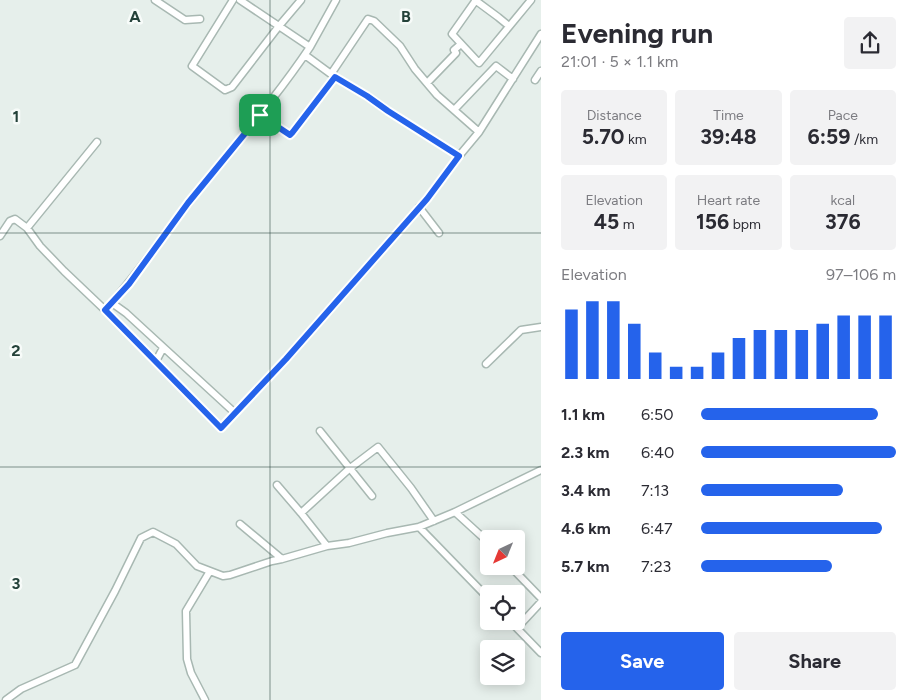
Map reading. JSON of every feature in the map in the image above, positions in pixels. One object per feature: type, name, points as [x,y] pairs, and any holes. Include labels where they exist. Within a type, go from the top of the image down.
[{"type":"street","points":[[155,0],[185,20],[200,19]]},
{"type":"street","points":[[233,0],[192,66],[225,90],[232,87],[279,26],[302,0]]},
{"type":"street","points":[[240,0],[310,48]]},
{"type":"street","points":[[105,310],[129,284],[188,203],[260,115],[305,55],[336,0]]},
{"type":"street","points":[[509,26],[476,0],[452,34],[479,63],[531,0]]},
{"type":"street","points":[[260,115],[290,135],[333,75],[368,19],[374,21],[400,46],[415,69],[436,95],[479,132]]},
{"type":"street","points":[[0,236],[10,221],[15,219],[27,228],[40,246],[64,271],[221,428],[286,359],[419,207],[479,132],[541,34]]},
{"type":"street","points":[[427,83],[456,53],[454,50],[461,44]]},
{"type":"street","points":[[305,55],[459,156]]},
{"type":"street","points":[[454,110],[496,66],[513,79]]},
{"type":"street","points":[[535,80],[541,71]]},
{"type":"street","points":[[27,228],[97,142]]},
{"type":"street","points":[[419,207],[439,233]]},
{"type":"street","points":[[112,303],[126,313],[235,413]]},
{"type":"street","points":[[486,364],[522,330],[541,326]]},
{"type":"street","points":[[156,361],[163,348]]},
{"type":"street","points":[[320,431],[372,496]]},
{"type":"street","points":[[301,514],[349,469],[378,448],[434,521]]},
{"type":"street","points":[[6,700],[20,689],[75,665],[141,538],[153,532],[176,544],[197,566],[223,576],[327,546],[349,543],[419,526],[455,512],[538,472],[541,479]]},
{"type":"street","points":[[277,485],[327,546]]},
{"type":"street","points":[[455,512],[480,535]]},
{"type":"street","points":[[240,524],[282,559]]},
{"type":"street","points":[[419,526],[480,590]]},
{"type":"street","points":[[205,700],[191,674],[187,659],[186,611],[210,571]]},
{"type":"street","points":[[518,575],[541,600],[525,619]]},
{"type":"street","points":[[519,630],[541,653]]},
{"type":"route","points":[[335,77],[459,156],[427,199],[286,359],[221,428],[105,310],[129,284],[188,203],[260,115],[290,135],[335,77]]}]
